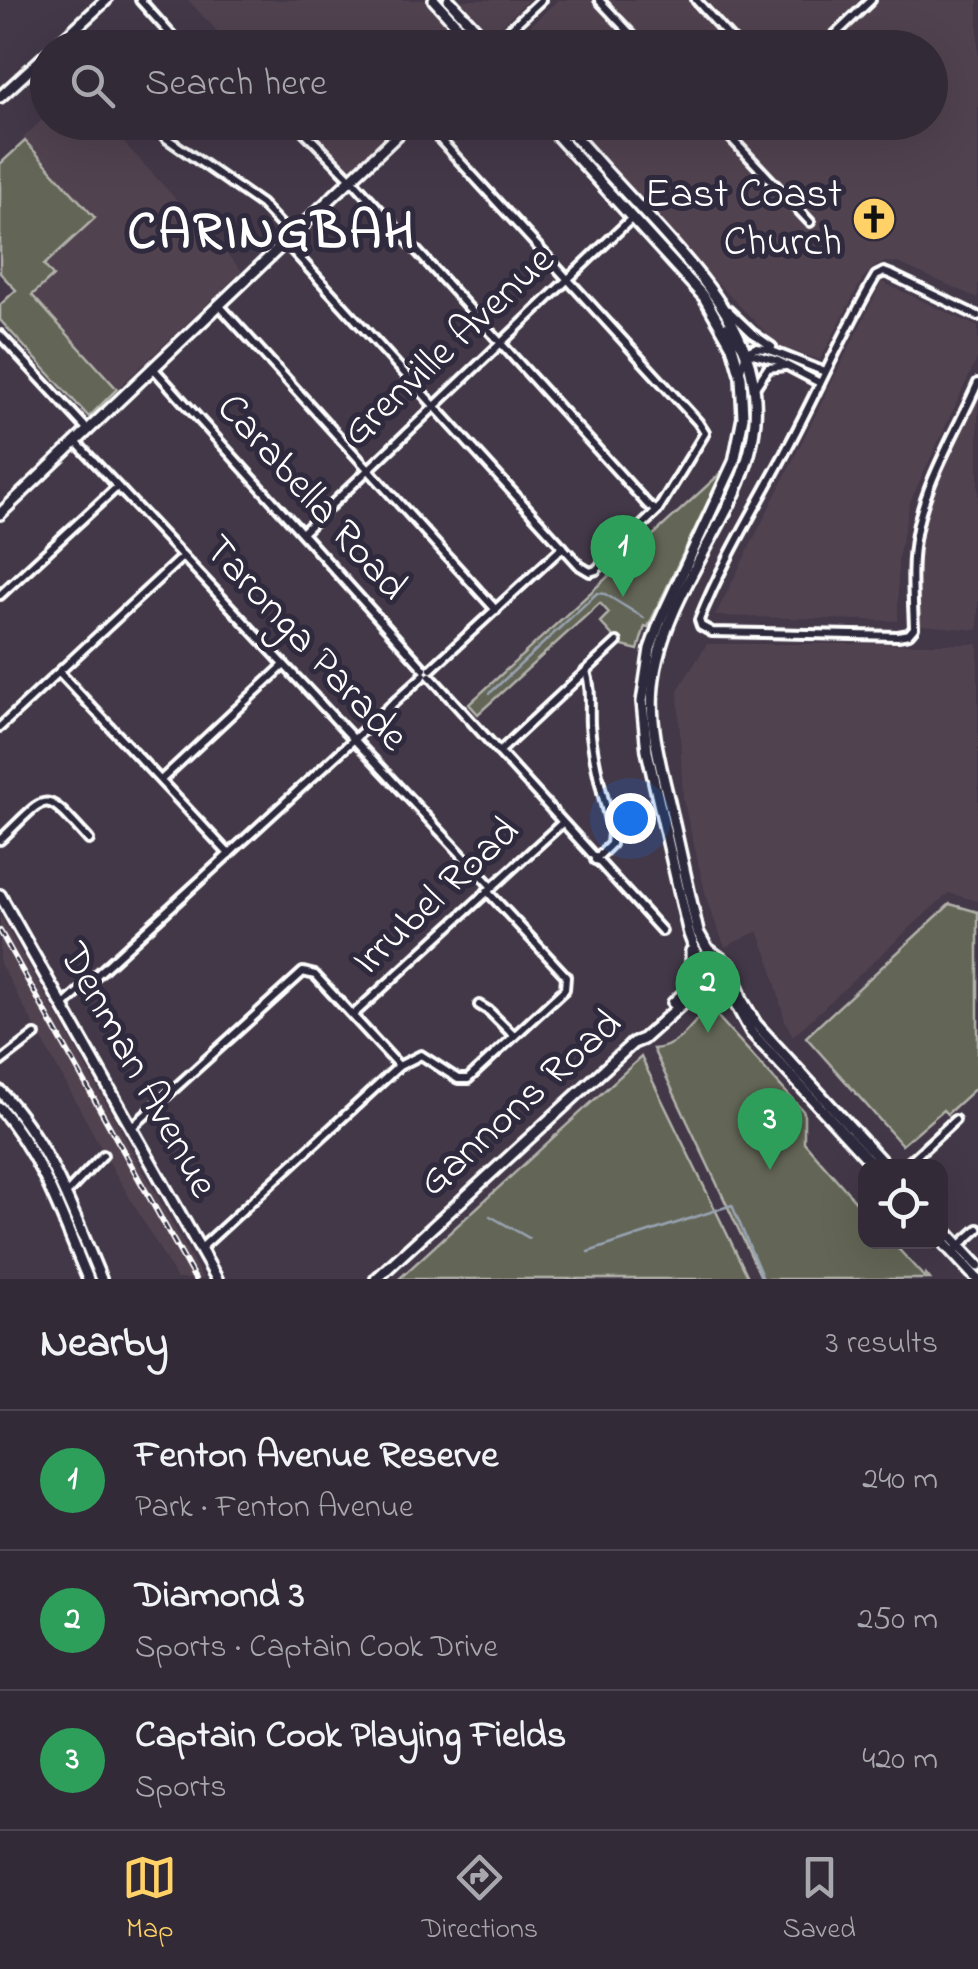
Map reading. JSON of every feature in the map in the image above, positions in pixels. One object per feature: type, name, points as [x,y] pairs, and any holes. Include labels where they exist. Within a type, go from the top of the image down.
[{"type":"main road","points":[[73,30],[106,0]]},
{"type":"main road","points":[[434,0],[460,30]]},
{"type":"main road","points":[[449,0],[476,30]]},
{"type":"main road","points":[[0,97],[30,70]]},
{"type":"main road","points":[[0,514],[392,140]]},
{"type":"main road","points":[[564,140],[637,213]]},
{"type":"main road","points":[[577,140],[720,309],[746,352],[754,390],[754,425],[747,460],[731,501],[670,623],[652,690],[656,745],[698,932],[707,948],[729,964],[756,1024],[880,1159]]},
{"type":"main road","points":[[720,309],[741,377],[743,417],[734,462],[650,649],[642,702],[647,751],[689,934],[708,984],[734,1002],[760,1043],[868,1159]]},
{"type":"main road","name":"Denman Avenue","points":[[0,895],[218,1279]]},
{"type":"main road","points":[[682,996],[692,977],[689,934]]},
{"type":"main road","points":[[634,1043],[704,973],[708,962],[721,958]]},
{"type":"main road","points":[[717,987],[728,984],[733,974]]},
{"type":"main road","name":"Gannons Road","points":[[376,1279],[634,1043],[692,996],[717,987]]},
{"type":"main road","points":[[0,1090],[37,1136],[65,1194],[90,1272]]},
{"type":"main road","points":[[0,1108],[41,1168],[90,1272],[101,1279]]},
{"type":"main road","points":[[948,1238],[977,1279]]},
{"type":"main road","points":[[948,1244],[978,1266]]},
{"type":"street","points":[[140,0],[167,30]]},
{"type":"street","points":[[509,30],[540,0]]},
{"type":"street","points":[[599,0],[627,30]]},
{"type":"street","points":[[696,0],[724,30]]},
{"type":"street","points":[[840,30],[871,0]]},
{"type":"street","points":[[169,140],[262,204],[434,406],[563,548],[590,572],[657,510],[704,432],[440,140]]},
{"type":"street","points":[[313,140],[647,504],[657,510]]},
{"type":"street","points":[[733,140],[810,222]]},
{"type":"street","name":"Grenville Avenue","points":[[302,533],[637,213]]},
{"type":"street","points":[[978,316],[884,272],[876,276],[698,620],[706,631],[909,634],[914,628],[912,564],[916,534],[924,505],[978,383]]},
{"type":"street","points":[[219,305],[496,610]]},
{"type":"street","points":[[720,309],[782,354]]},
{"type":"street","points":[[0,335],[88,430]]},
{"type":"street","points":[[746,352],[760,348],[825,372]]},
{"type":"street","points":[[746,352],[791,366],[820,382]]},
{"type":"street","points":[[741,377],[746,352]]},
{"type":"street","points":[[754,390],[768,368],[791,366]]},
{"type":"street","name":"Carabella Road","points":[[153,368],[662,931]]},
{"type":"street","name":"Taronga Parade","points":[[76,442],[353,739],[567,979],[565,988],[514,1036]]},
{"type":"street","points":[[0,595],[117,487]]},
{"type":"street","points":[[62,1007],[563,548]]},
{"type":"street","points":[[0,726],[182,558]]},
{"type":"street","points":[[499,752],[617,642]]},
{"type":"street","points":[[160,780],[283,666]]},
{"type":"street","points":[[586,671],[591,686],[590,726],[596,764],[612,833],[611,844],[595,860]]},
{"type":"street","points":[[59,672],[229,854]]},
{"type":"street","points":[[0,840],[45,801],[57,805],[89,840]]},
{"type":"street","name":"Irrubel Road","points":[[354,1015],[562,823]]},
{"type":"street","points":[[131,1128],[299,974],[308,972],[354,1015],[399,1066]]},
{"type":"street","points":[[200,1249],[399,1066],[416,1055],[464,1080],[514,1036],[490,1011],[478,1005]]},
{"type":"street","points":[[0,1060],[36,1035]]},
{"type":"street","points":[[912,1159],[955,1120]]},
{"type":"street","points":[[65,1194],[103,1155]]},
{"type":"street","points":[[956,1249],[978,1229]]},
{"type":"street","points":[[75,1279],[90,1272]]},
{"type":"shaded area","points":[[188,0],[424,0],[452,30],[216,30]]},
{"type":"shaded area","points":[[461,0],[528,0],[496,30],[488,30]]},
{"type":"shaded area","points":[[558,0],[978,0],[978,298],[898,263],[885,262],[863,278],[820,360],[779,346],[687,252],[588,140],[948,140],[948,30],[526,30]]},
{"type":"shaded area","points":[[30,131],[30,140],[122,140],[242,271],[117,389],[31,295],[43,266],[95,218],[23,138]]},
{"type":"shaded area","points":[[320,140],[380,140],[351,168],[346,168]]},
{"type":"shaded area","points":[[882,282],[978,327],[978,357],[910,502],[898,558],[898,621],[715,616]]},
{"type":"shaded area","points":[[978,393],[978,630],[921,625],[918,557],[926,513]]},
{"type":"shaded area","points":[[707,644],[978,644],[978,901],[948,893],[793,1036],[758,931],[725,947],[708,904],[683,799],[678,690]]},
{"type":"shaded area","points":[[0,916],[203,1279],[177,1279],[109,1162],[0,963]]},
{"type":"green space","points":[[25,141],[95,218],[44,265],[53,276],[32,295],[117,389],[89,417],[0,320],[0,305],[16,290],[0,273],[0,164]]},
{"type":"green space","points":[[722,472],[648,627],[645,626],[638,650],[622,646],[600,622],[609,613],[600,603],[478,714],[469,704]]},
{"type":"green space","points":[[950,904],[978,912],[978,1086],[947,1114],[943,1110],[902,1145],[806,1037]]},
{"type":"green space","points":[[708,1006],[804,1112],[804,1142],[858,1204],[858,1249],[898,1249],[930,1279],[762,1279],[653,1049],[677,1040]]},
{"type":"green space","points":[[641,1057],[749,1279],[399,1279]]},
{"type":"waterway","points":[[490,693],[597,593],[644,618]]},
{"type":"waterway","points":[[588,1252],[732,1205],[763,1279]]},
{"type":"waterway","points":[[490,1216],[529,1238]]},
{"type":"railway","points":[[0,931],[195,1279]]},
{"type":"place","name":"East Coast Church","points":[[874,219]]},
{"type":"place","name":"Fenton Avenue Reserve","points":[[623,597]]},
{"type":"place","name":"Diamond 3","points":[[708,1033]]},
{"type":"place","name":"Captain Cook Playing Fields","points":[[770,1170]]},
{"type":"district","name":"CARINGBAH","points":[[272,234]]}]
